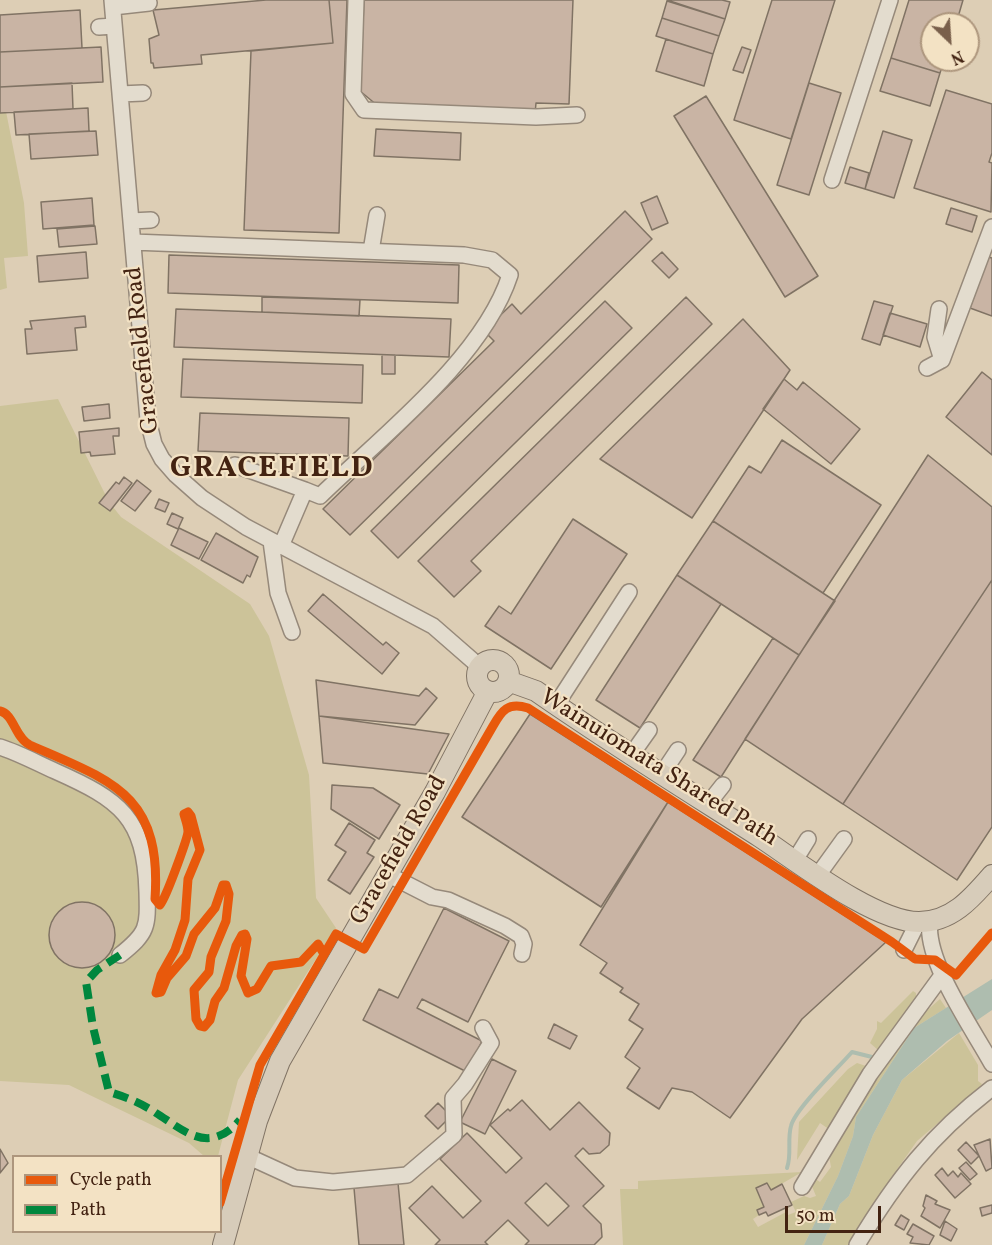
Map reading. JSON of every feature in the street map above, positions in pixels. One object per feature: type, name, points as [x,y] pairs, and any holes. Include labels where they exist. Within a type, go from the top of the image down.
[{"type":"main road","points":[[489,661],[500,662],[508,670],[508,681],[500,690],[488,691],[479,684],[480,668],[489,661]]},
{"type":"main road","points":[[508,681],[536,691],[818,875],[882,913],[924,922],[957,910],[992,875]]},
{"type":"main road","name":"Gracefield Road","points":[[223,1245],[267,1091],[280,1061],[488,691]]},
{"type":"street","points":[[356,0],[353,94],[364,110],[536,117],[577,115]]},
{"type":"street","points":[[832,180],[890,0]]},
{"type":"street","points":[[112,3],[149,3]]},
{"type":"street","name":"Gracefield Road","points":[[112,3],[148,420],[154,444],[171,470],[194,490],[246,527],[433,626],[480,668]]},
{"type":"street","points":[[99,27],[114,26]]},
{"type":"street","points":[[120,94],[143,93]]},
{"type":"street","points":[[371,251],[377,215]]},
{"type":"street","points":[[131,221],[151,220]]},
{"type":"street","points":[[927,368],[942,360],[992,227]]},
{"type":"street","points":[[133,242],[473,256],[492,260],[510,275],[503,296],[462,359],[321,496],[235,465]]},
{"type":"street","points":[[939,309],[935,337],[942,360]]},
{"type":"street","points":[[292,632],[279,593],[276,543],[304,490]]},
{"type":"street","points":[[556,705],[629,592]]},
{"type":"street","points":[[632,754],[649,730]]},
{"type":"street","points":[[0,747],[99,791],[116,804],[136,829],[146,868],[146,929],[136,943],[120,955]]},
{"type":"street","points":[[662,774],[678,750]]},
{"type":"street","points":[[708,804],[723,785]]},
{"type":"street","points":[[795,860],[808,839]]},
{"type":"street","points":[[818,875],[844,839]]},
{"type":"street","points":[[387,874],[432,897],[448,900],[516,932],[524,944],[522,954]]},
{"type":"street","points":[[904,950],[924,922]]},
{"type":"street","points":[[924,922],[943,974],[992,1064]]},
{"type":"street","points":[[802,1187],[870,1074],[943,974]]},
{"type":"street","points":[[247,1156],[295,1178],[333,1182],[407,1175],[454,1136],[453,1098],[465,1084],[491,1043],[483,1028]]},
{"type":"street","points":[[857,1245],[877,1211],[923,1149],[941,1130],[992,1088]]},
{"type":"shaded area","points":[[0,81],[24,203],[28,256],[4,258],[7,288],[0,290]]},
{"type":"shaded area","points":[[58,399],[109,502],[121,517],[250,604],[269,636],[309,775],[316,898],[336,928],[238,1080],[218,1155],[203,1155],[189,1143],[69,1085],[0,1081],[0,406]],"holes":[[[83,902],[104,911],[113,930],[110,948],[106,956],[89,966],[78,967],[68,963],[55,952],[51,944],[51,927],[60,910]]]},
{"type":"shaded area","points":[[992,979],[992,1010],[947,1041],[902,1080],[873,1135],[849,1196],[840,1204],[822,1245],[804,1245],[838,1176],[853,1136],[856,1117],[914,1028]]},
{"type":"shaded area","points":[[913,991],[916,993],[916,1002],[879,1055],[878,1050],[870,1043],[877,1029],[877,1021],[881,1023]]},
{"type":"shaded area","points":[[940,999],[946,1008],[914,1028],[856,1117],[853,1136],[838,1176],[804,1245],[623,1245],[620,1189],[638,1189],[638,1181],[802,1172],[771,1190],[767,1183],[756,1188],[764,1207],[757,1210],[759,1215],[753,1219],[758,1227],[786,1212],[788,1215],[796,1212],[791,1202],[804,1196],[810,1198],[816,1196],[811,1184],[814,1178],[820,1182],[831,1167],[829,1156],[839,1134],[906,1029]]},
{"type":"shaded area","points":[[959,1033],[978,1065],[978,1081],[982,1084],[917,1141],[884,1188],[850,1245],[822,1245],[840,1204],[849,1196],[873,1135],[902,1080]]},
{"type":"shaded area","points":[[857,1063],[866,1066],[873,1063],[830,1130],[820,1123],[797,1160],[799,1122],[848,1069]]},
{"type":"building","points":[[266,0],[329,0],[333,43],[201,55],[202,64],[154,68],[151,63],[149,39],[159,35],[153,10]]},
{"type":"building","points":[[329,0],[347,0],[339,233],[244,230],[251,51],[333,43]]},
{"type":"building","points":[[364,0],[573,0],[569,104],[536,103],[535,114],[378,106],[360,91]]},
{"type":"building","points":[[667,0],[722,0],[730,2],[725,19]]},
{"type":"building","points":[[772,0],[835,0],[791,139],[734,120]]},
{"type":"building","points":[[909,0],[963,0],[960,12],[920,12],[920,67],[891,58]]},
{"type":"building","points":[[667,1],[725,19],[719,36],[662,18]]},
{"type":"building","points":[[80,10],[82,48],[0,52],[0,15]]},
{"type":"building","points":[[662,18],[719,36],[713,54],[656,36]]},
{"type":"building","points":[[666,39],[713,54],[704,86],[656,71]]},
{"type":"building","points":[[101,47],[103,82],[0,87],[0,52]]},
{"type":"building","points":[[742,47],[751,50],[743,73],[733,70]]},
{"type":"building","points":[[891,58],[920,67],[920,72],[940,73],[930,106],[880,91]]},
{"type":"building","points":[[72,83],[73,109],[0,113],[0,87]]},
{"type":"building","points":[[809,83],[841,93],[809,195],[777,185]]},
{"type":"building","points":[[946,90],[992,104],[992,153],[989,162],[992,163],[991,212],[914,188]]},
{"type":"building","points":[[706,96],[818,276],[785,297],[674,116]]},
{"type":"building","points":[[88,108],[89,131],[16,135],[14,112]]},
{"type":"building","points":[[376,129],[461,133],[460,160],[374,156]]},
{"type":"building","points":[[96,131],[98,155],[31,159],[29,134]]},
{"type":"building","points":[[883,131],[912,140],[894,198],[865,189]]},
{"type":"building","points":[[850,167],[869,173],[865,189],[845,183]]},
{"type":"building","points":[[657,196],[668,223],[652,230],[641,203]]},
{"type":"building","points":[[92,198],[94,225],[43,229],[41,202]]},
{"type":"building","points":[[951,208],[977,216],[972,232],[946,224]]},
{"type":"building","points":[[625,211],[652,239],[350,535],[323,509],[494,341],[484,331],[512,304],[521,314]]},
{"type":"building","points":[[95,226],[97,244],[59,247],[57,229]]},
{"type":"building","points":[[86,252],[88,278],[39,282],[37,256]]},
{"type":"building","points":[[662,252],[678,269],[669,278],[652,261]]},
{"type":"building","points":[[169,255],[459,265],[458,303],[168,293]]},
{"type":"building","points":[[988,257],[992,258],[992,316],[970,308]]},
{"type":"building","points":[[262,297],[360,300],[359,316],[262,312]]},
{"type":"building","points":[[686,297],[712,324],[471,561],[481,571],[454,597],[418,561]]},
{"type":"building","points":[[605,301],[632,328],[398,558],[371,531]]},
{"type":"building","points":[[874,301],[893,306],[880,345],[862,339]]},
{"type":"building","points":[[176,309],[451,319],[449,357],[174,347]]},
{"type":"building","points":[[890,313],[927,324],[920,347],[883,335]]},
{"type":"building","points":[[85,316],[86,327],[75,328],[77,350],[27,354],[25,329],[32,329],[30,321]]},
{"type":"building","points":[[743,319],[790,370],[692,518],[600,459]]},
{"type":"building","points":[[382,355],[395,355],[395,374],[382,374]]},
{"type":"building","points":[[183,359],[363,365],[362,403],[181,397]]},
{"type":"building","points":[[982,372],[992,380],[992,455],[946,417]]},
{"type":"building","points":[[784,379],[797,390],[803,382],[860,429],[831,464],[763,409]]},
{"type":"building","points":[[109,404],[110,418],[84,421],[82,407]]},
{"type":"building","points":[[200,413],[349,418],[348,456],[198,451]]},
{"type":"building","points":[[119,428],[119,436],[113,436],[115,454],[91,456],[90,452],[81,453],[79,432]]},
{"type":"building","points":[[782,440],[881,505],[823,593],[713,521],[749,466],[761,473]]},
{"type":"building","points":[[928,455],[992,507],[992,580],[843,804],[745,739]]},
{"type":"building","points":[[124,477],[132,483],[110,511],[99,503],[116,482],[119,484]]},
{"type":"building","points":[[137,480],[151,491],[135,511],[121,501]]},
{"type":"building","points":[[159,499],[169,503],[165,512],[155,508]]},
{"type":"building","points":[[172,513],[183,518],[178,529],[167,524]]},
{"type":"building","points":[[573,519],[627,554],[551,669],[485,626],[499,606],[511,614]]},
{"type":"building","points":[[713,521],[835,601],[799,655],[677,575]]},
{"type":"building","points":[[179,528],[208,542],[199,559],[171,545]]},
{"type":"building","points":[[216,533],[258,557],[250,577],[247,575],[243,583],[201,560]]},
{"type":"building","points":[[677,575],[721,604],[640,728],[596,700]]},
{"type":"building","points":[[992,580],[992,827],[957,880],[843,804]]},
{"type":"building","points":[[323,594],[383,645],[386,642],[399,653],[382,674],[308,611]]},
{"type":"building","points":[[773,638],[799,655],[721,777],[693,760]]},
{"type":"building","points":[[316,680],[419,696],[426,688],[437,698],[415,725],[319,716]]},
{"type":"building","points":[[530,714],[668,802],[601,907],[462,817]]},
{"type":"building","points":[[319,716],[449,734],[428,774],[323,763]]},
{"type":"building","points":[[332,785],[373,788],[400,805],[379,839],[331,809]]},
{"type":"building","points":[[668,802],[886,942],[802,1019],[730,1118],[692,1092],[672,1088],[659,1109],[627,1088],[640,1068],[625,1057],[643,1029],[629,1020],[639,1004],[620,992],[623,988],[600,973],[607,963],[580,945]]},
{"type":"building","points":[[349,823],[375,840],[367,853],[374,857],[350,894],[328,880],[346,852],[335,845]]},
{"type":"building","points":[[82,902],[94,905],[105,912],[112,923],[115,935],[112,947],[105,958],[94,965],[82,968],[70,965],[59,958],[52,947],[49,935],[52,923],[59,912],[70,905]]},
{"type":"building","points":[[444,908],[509,941],[468,1022],[422,999],[417,1008],[482,1041],[467,1072],[363,1020],[379,989],[398,998]]},
{"type":"building","points":[[554,1024],[577,1036],[570,1049],[548,1038]]},
{"type":"building","points":[[492,1059],[516,1071],[485,1134],[460,1122]]},
{"type":"building","points":[[522,1100],[550,1130],[579,1102],[610,1133],[609,1145],[600,1153],[589,1154],[583,1148],[575,1156],[604,1186],[583,1206],[601,1224],[602,1237],[594,1245],[525,1245],[529,1241],[508,1220],[485,1242],[488,1245],[435,1245],[440,1240],[409,1208],[432,1186],[463,1218],[481,1201],[440,1159],[467,1133],[506,1173],[522,1158],[490,1125],[508,1109],[510,1111]],"holes":[[[546,1183],[569,1206],[548,1226],[525,1203]]]},
{"type":"building","points":[[438,1103],[451,1116],[438,1129],[425,1116]]},
{"type":"building","points":[[990,1139],[992,1168],[986,1171],[974,1145]]},
{"type":"building","points":[[966,1142],[979,1156],[971,1164],[958,1150]]},
{"type":"building","points":[[0,1149],[8,1163],[0,1173]]},
{"type":"building","points":[[966,1162],[977,1174],[970,1180],[959,1168]]},
{"type":"building","points":[[942,1168],[948,1176],[953,1171],[958,1177],[961,1173],[971,1184],[955,1198],[935,1175]]},
{"type":"building","points":[[398,1183],[404,1245],[359,1245],[354,1188]]},
{"type":"building","points":[[767,1183],[771,1190],[782,1184],[792,1205],[768,1216],[766,1212],[759,1215],[757,1210],[764,1207],[756,1188]]},
{"type":"building","points":[[926,1195],[937,1201],[935,1204],[950,1210],[940,1228],[921,1216],[925,1208],[923,1206]]},
{"type":"building","points":[[992,1205],[992,1213],[982,1216],[980,1208]]},
{"type":"building","points":[[901,1215],[909,1220],[904,1230],[895,1225]]},
{"type":"building","points":[[945,1221],[957,1229],[951,1241],[940,1235]]},
{"type":"building","points":[[913,1224],[934,1236],[929,1245],[910,1243],[913,1237],[907,1234]]},
{"type":"waterway","points":[[787,1168],[791,1126],[800,1109],[852,1052],[872,1057]]},
{"type":"marked path","points":[[120,955],[97,970],[86,982],[93,1027],[109,1092],[139,1103],[177,1127],[198,1137],[218,1136],[229,1131],[240,1120]]},
{"type":"cycle path","name":"Wainuiomata Shared Path","points":[[222,1196],[260,1065],[336,934],[364,949],[496,720],[511,707],[528,708],[915,959],[935,960],[956,975],[992,933]]},
{"type":"cycle path","points":[[0,711],[5,713],[25,742],[85,769],[126,796],[140,814],[150,836],[155,864],[155,899],[160,905],[187,837],[188,829],[184,814],[188,812],[191,816],[200,850],[188,879],[185,920],[175,950],[161,975],[156,993],[161,992],[167,978],[186,956],[194,934],[215,908],[223,885],[226,885],[229,894],[226,921],[211,957],[209,972],[194,990],[196,1019],[200,1026],[204,1027],[210,1020],[215,1001],[224,988],[236,946],[242,935],[245,934],[247,939],[241,976],[248,993],[257,989],[271,966],[301,962],[318,944],[324,954]]},
{"type":"district","name":"GRACEFIELD","points":[[272,470]]}]
